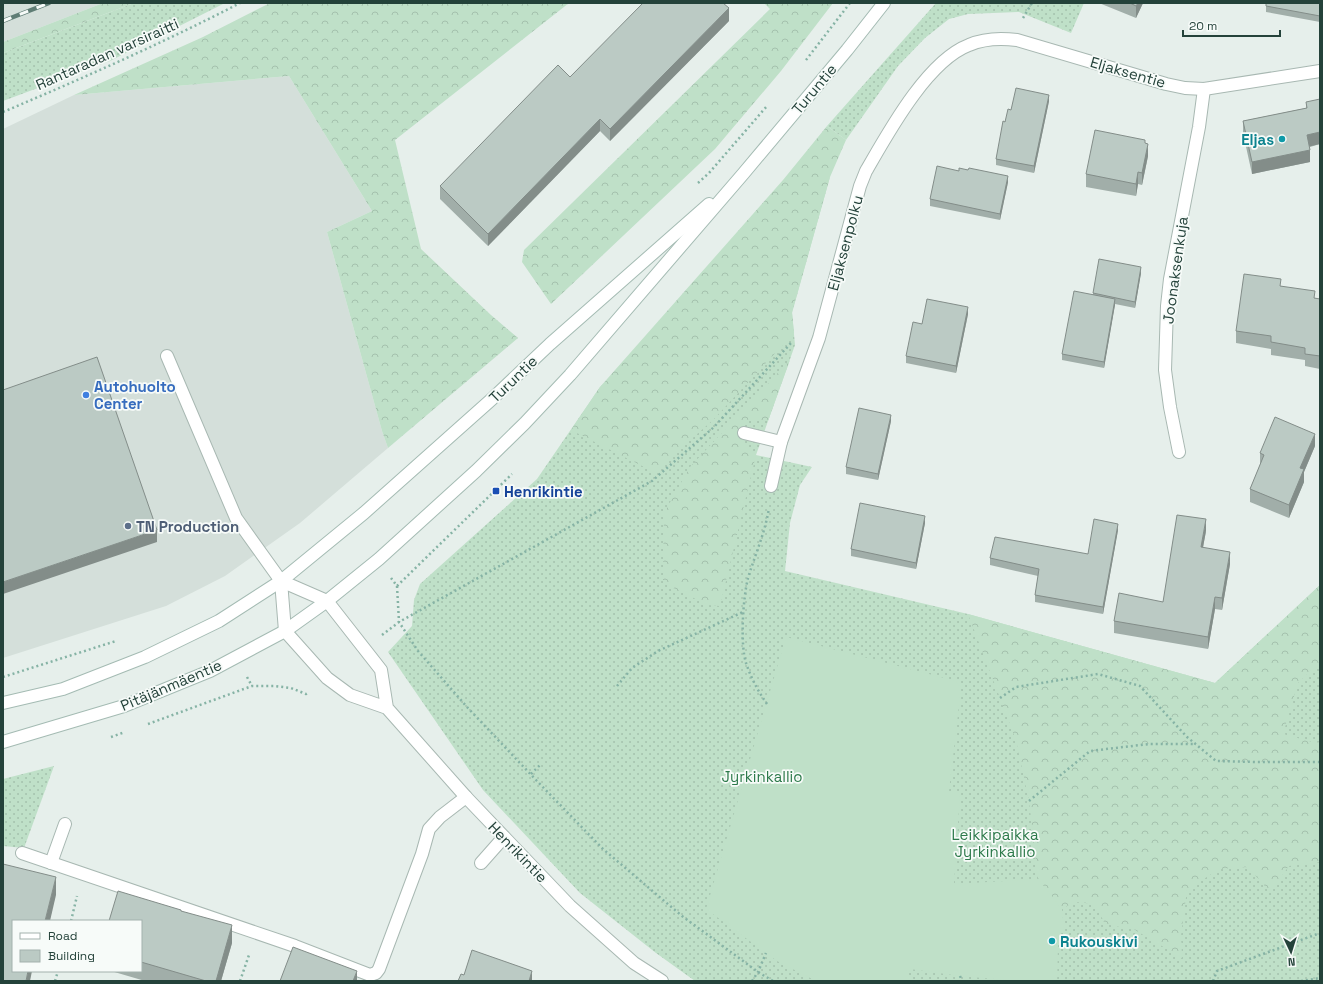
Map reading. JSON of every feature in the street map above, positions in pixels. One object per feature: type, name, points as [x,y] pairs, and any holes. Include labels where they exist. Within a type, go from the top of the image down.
[{"type":"main road","name":"Turuntie","points":[[327,601],[379,559],[476,471],[525,423],[570,375],[743,174],[847,50],[884,3]]},
{"type":"main road","name":"Eljaksentie","points":[[943,62],[960,49],[981,40],[999,38],[1017,40],[1166,84],[1185,88],[1204,89],[1320,71]]},
{"type":"main road","name":"Eljaksenpolku","points":[[771,486],[782,442],[819,338],[856,200],[866,171],[917,90],[943,62]]},
{"type":"main road","name":"Joonaksenkuja","points":[[1179,452],[1170,407],[1165,370],[1166,306],[1171,272],[1199,128],[1204,89]]},
{"type":"main road","name":"Turuntie","points":[[281,581],[364,513],[492,399],[550,344],[743,174]]},
{"type":"main road","points":[[167,356],[236,518],[281,581],[327,601],[382,670],[387,708]]},
{"type":"main road","points":[[744,433],[782,442]]},
{"type":"main road","points":[[281,581],[285,631]]},
{"type":"main road","points":[[3,702],[63,689],[145,657],[219,621],[281,581]]},
{"type":"main road","name":"Pitäjänmäentie","points":[[3,742],[124,706],[210,671],[285,631],[327,601]]},
{"type":"main road","name":"Henrikintie","points":[[285,631],[327,678],[350,695],[387,708],[466,797],[570,906],[634,963],[662,981]]},
{"type":"main road","points":[[22,853],[295,946],[370,975],[376,973],[379,969],[422,854],[429,829],[440,817],[466,797]]},
{"type":"main road","points":[[52,863],[65,824]]},
{"type":"main road","points":[[482,863],[504,837]]},
{"type":"path","name":"Rantaradan varsiraitti","points":[[3,112],[102,69],[195,26],[240,3]]},
{"type":"path","points":[[1022,21],[1032,3]]},
{"type":"path","points":[[399,622],[652,481],[714,427],[793,340]]},
{"type":"path","points":[[512,474],[397,586],[399,622],[423,656],[467,707],[603,849],[682,916],[758,972],[773,981]]},
{"type":"path","points":[[767,704],[756,686],[745,662],[742,625],[748,580],[764,531],[769,510],[771,486]]},
{"type":"path","points":[[617,686],[632,668],[658,651],[744,612]]},
{"type":"path","points":[[3,677],[121,640]]},
{"type":"path","points":[[1000,698],[1016,687],[1098,674],[1140,686],[1187,737],[1216,761],[1320,762]]},
{"type":"path","points":[[142,726],[252,686],[276,686],[291,688],[306,694]]},
{"type":"path","points":[[105,738],[127,731]]},
{"type":"path","points":[[1029,801],[1090,751],[1149,744],[1196,744]]},
{"type":"path","points":[[531,774],[541,764]]},
{"type":"path","points":[[71,920],[78,893]]},
{"type":"path","points":[[1213,981],[1216,971],[1320,934]]},
{"type":"path","points":[[240,981],[250,950]]},
{"type":"path","points":[[752,981],[758,972],[766,953]]},
{"type":"path","points":[[960,976],[962,981]]},
{"type":"path","points":[[1301,981],[1320,978]]},
{"type":"shaded area","points":[[3,3],[103,3],[3,42]]},
{"type":"shaded area","points":[[289,76],[372,211],[327,232],[388,448],[300,523],[225,576],[166,606],[3,658],[3,129],[74,95]]},
{"type":"green space","points":[[103,3],[134,3],[3,53],[3,42]]},
{"type":"green space","points":[[134,3],[225,3],[110,61],[3,101],[3,53]]},
{"type":"green space","points":[[270,3],[569,3],[395,140],[421,249],[491,315],[518,338],[388,448],[327,232],[372,211],[289,76],[74,95],[203,37]]},
{"type":"green space","points":[[764,3],[833,3],[781,71],[715,149],[551,304],[522,262],[524,250],[770,9]]},
{"type":"green space","points":[[936,3],[1084,3],[1071,33],[1019,12],[968,14],[949,19],[925,38],[898,66],[846,140],[827,126]]},
{"type":"green space","points":[[827,126],[846,140],[830,177],[792,312],[794,333],[713,420],[654,472],[571,430],[600,387],[783,180]]},
{"type":"green space","name":"Jyrkinkallio","points":[[830,177],[792,313],[795,345],[756,455],[812,467],[800,485],[790,523],[785,571],[968,614],[1215,683],[1320,585],[1320,981],[695,981],[656,953],[580,893],[483,790],[388,652],[412,626],[414,600],[420,584],[537,479],[600,387]]},
{"type":"green space","points":[[790,360],[768,421],[749,419],[739,427],[740,441],[756,455],[720,606],[708,605],[663,583],[664,513],[690,467]]},
{"type":"green space","points":[[1320,585],[1320,662],[1298,683],[1283,734],[1316,743],[1320,742],[1320,862],[1289,866],[1270,892],[1248,867],[1219,869],[1187,890],[1181,935],[1182,958],[1135,930],[1105,924],[1095,904],[1075,902],[1062,909],[1038,879],[1029,801],[1016,740],[968,614],[1215,683]]},
{"type":"green space","points":[[786,637],[956,681],[961,688],[949,791],[960,793],[954,884],[1038,879],[1062,909],[1064,929],[1060,935],[1058,946],[1057,981],[1017,981],[960,976],[910,969],[907,981],[816,981],[777,961],[706,909]]},
{"type":"green space","points":[[54,766],[24,848],[3,846],[3,779]]},
{"type":"building","points":[[643,3],[723,3],[729,8],[610,129],[600,119],[488,234],[440,186],[558,65],[570,77]]},
{"type":"building","points":[[1130,3],[1138,3],[1136,6]]},
{"type":"building","points":[[1266,3],[1320,3],[1320,16],[1266,6]]},
{"type":"building","points":[[1016,88],[1049,95],[1034,166],[996,159],[1003,121],[1005,122],[1008,109],[1011,110]]},
{"type":"building","name":"Eljas","points":[[1320,99],[1320,132],[1307,135],[1310,150],[1252,162],[1243,121],[1307,108],[1306,102]]},
{"type":"building","points":[[1095,130],[1145,140],[1145,143],[1148,144],[1142,173],[1138,172],[1136,184],[1086,174]]},
{"type":"building","points":[[937,166],[959,171],[959,168],[968,170],[969,168],[1008,176],[1000,214],[930,199]]},
{"type":"building","points":[[1099,259],[1141,267],[1135,302],[1093,293]]},
{"type":"building","points":[[1244,274],[1281,279],[1280,286],[1315,291],[1314,298],[1320,299],[1320,356],[1305,354],[1305,348],[1271,342],[1271,336],[1236,331]]},
{"type":"building","points":[[1074,291],[1115,299],[1104,362],[1062,354]]},
{"type":"building","points":[[927,299],[968,307],[956,366],[906,356],[913,322],[922,324]]},
{"type":"building","points":[[97,357],[157,530],[3,582],[3,390]]},
{"type":"building","points":[[859,408],[891,415],[878,474],[846,467]]},
{"type":"building","points":[[1275,417],[1315,434],[1300,468],[1304,469],[1289,505],[1250,489],[1264,455],[1260,453]]},
{"type":"building","points":[[860,503],[925,516],[916,563],[851,549]]},
{"type":"building","points":[[1177,515],[1206,519],[1201,547],[1230,552],[1222,598],[1215,597],[1208,637],[1114,621],[1119,593],[1163,602]]},
{"type":"building","points":[[1094,519],[1118,524],[1103,607],[1035,595],[1039,569],[990,558],[995,537],[1088,554]]},
{"type":"building","points":[[3,864],[56,877],[45,920],[12,920],[12,972],[28,972],[26,981],[3,981]]},
{"type":"building","points":[[118,891],[232,925],[216,981],[206,981],[142,962],[142,920],[109,920]]},
{"type":"building","points":[[293,947],[357,971],[353,981],[280,981]]},
{"type":"building","points":[[472,950],[532,971],[529,981],[458,981],[461,974],[464,975]]},
{"type":"railway","points":[[3,21],[49,3]]},
{"type":"place","name":"Eljas","points":[[1282,139]]},
{"type":"place","name":"Autohuolto Center","points":[[86,395]]},
{"type":"place","name":"Henrikintie","points":[[496,491]]},
{"type":"place","name":"TN Production","points":[[128,526]]},
{"type":"place","name":"Rukouskivi","points":[[1052,941]]},
{"type":"park label","name":"Leikkipaikka Jyrkinkallio","points":[[995,842]]}]
